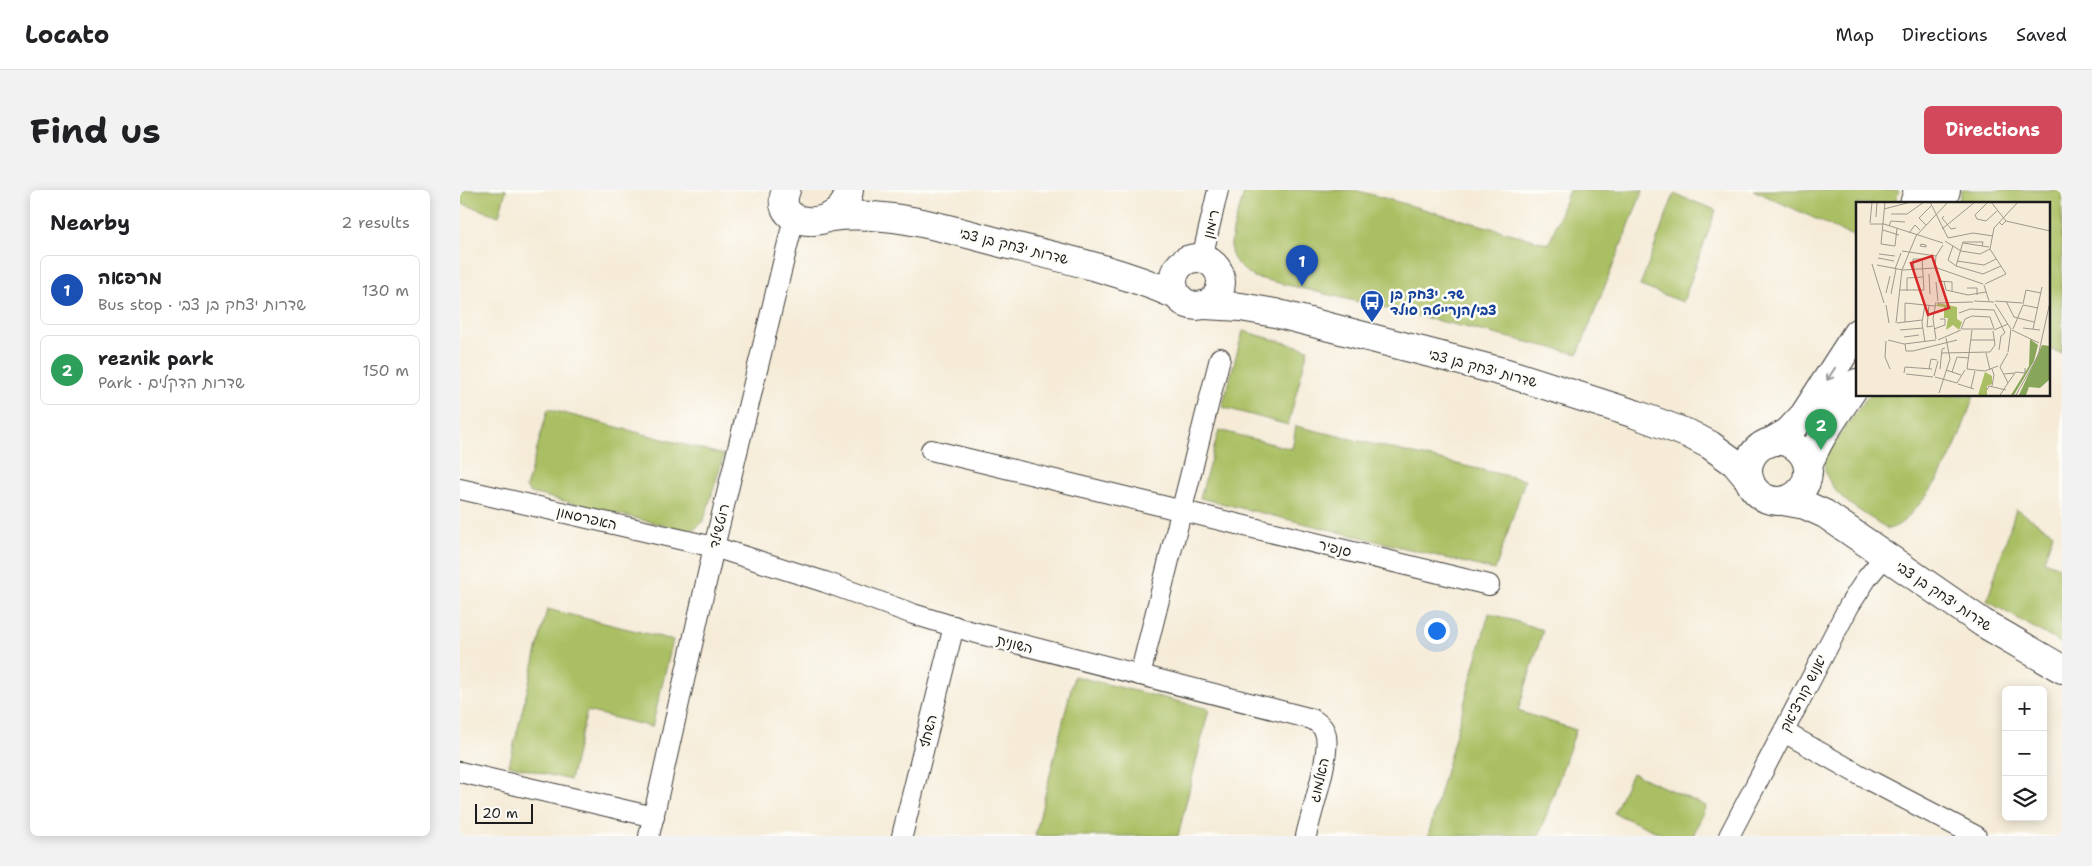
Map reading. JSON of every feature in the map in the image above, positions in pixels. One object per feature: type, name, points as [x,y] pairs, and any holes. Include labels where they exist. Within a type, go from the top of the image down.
[{"type":"street","points":[[830,216],[842,207],[847,200],[849,190]]},
{"type":"street","name":"שדרות יצחק בן צבי","points":[[859,190],[887,208],[914,221]]},
{"type":"street","name":"רימון","points":[[1201,264],[1218,190]]},
{"type":"street","name":"שדרות יצחק בן צבי","points":[[783,201],[814,221],[830,216],[868,215],[914,221],[1114,271],[1176,295],[1182,302],[1189,305],[1241,307],[1275,312],[1516,376],[1598,401],[1689,434],[1732,444],[1767,444]]},
{"type":"street","name":"רוטשילד","points":[[652,827],[714,547],[783,201]]},
{"type":"street","points":[[1176,295],[1172,278],[1175,271],[1201,264],[1221,278],[1220,290],[1214,299],[1204,305]]},
{"type":"street","name":"שדרות יצחק בן צבי","points":[[1114,271],[1154,270],[1201,264],[1242,294],[1275,312]]},
{"type":"street","points":[[1856,335],[1804,415],[1788,432],[1757,450],[1749,467],[1750,481],[1757,492],[1765,498],[1774,501],[1783,501],[1800,493],[1822,437],[1856,385]]},
{"type":"street","points":[[1140,675],[1220,358]]},
{"type":"street","name":"שדרות יצחק בן צבי","points":[[1689,434],[1729,458],[1745,473],[1750,481]]},
{"type":"street","points":[[1767,444],[1778,441],[1792,445],[1803,454],[1808,471]]},
{"type":"street","name":"סנפיר","points":[[931,450],[1488,585]]},
{"type":"street","name":"שדרות יצחק בן צבי","points":[[1808,471],[1815,498],[1829,516]]},
{"type":"street","name":"האפרסמון","points":[[460,489],[714,547]]},
{"type":"street","name":"שדרות יצחק בן צבי","points":[[1783,501],[1809,506],[1829,516],[1983,623],[2062,669]]},
{"type":"street","name":"השונית","points":[[714,547],[826,582],[954,626],[1140,675],[1300,714],[1312,718],[1320,724]]},
{"type":"street","name":"יאנוש קורצ'אק","points":[[1731,835],[1849,606],[1867,578],[1885,556]]},
{"type":"street","name":"השחף","points":[[902,836],[954,626]]},
{"type":"street","name":"האלמוג","points":[[1306,836],[1326,749],[1326,737],[1320,724]]},
{"type":"street","points":[[1784,732],[1894,794],[1976,836]]},
{"type":"street","points":[[460,772],[652,827]]},
{"type":"green space","points":[[460,190],[506,190],[499,216],[460,203]]},
{"type":"green space","points":[[1245,190],[1355,190],[1549,244],[1569,190],[1643,190],[1578,354],[1254,277],[1236,262],[1231,249],[1233,232]]},
{"type":"green space","points":[[1753,190],[1899,190],[1896,202],[1856,202],[1856,238]]},
{"type":"green space","points":[[1962,190],[2062,190],[2062,353],[2050,350],[2050,202],[1959,202]]},
{"type":"green space","points":[[1674,194],[1716,210],[1683,302],[1640,286]]},
{"type":"green space","points":[[1243,331],[1308,349],[1288,425],[1222,407]]},
{"type":"green space","points":[[1868,396],[1974,396],[1944,470],[1926,496],[1897,526],[1888,529],[1844,500],[1829,480],[1825,469],[1824,455]]},
{"type":"green space","points":[[548,409],[724,455],[704,520],[696,528],[688,531],[531,493],[526,488]]},
{"type":"green space","points":[[1296,426],[1525,480],[1495,570],[1200,498],[1219,430],[1292,449]]},
{"type":"green space","points":[[2016,509],[2053,533],[2044,561],[2062,568],[2062,644],[1987,601]]},
{"type":"green space","points":[[547,609],[673,640],[652,727],[587,711],[570,780],[509,765]]},
{"type":"green space","points":[[1489,613],[1543,630],[1518,711],[1576,730],[1539,836],[1428,836]]},
{"type":"green space","points":[[1074,676],[1209,709],[1178,836],[1035,836]]},
{"type":"green space","points":[[1632,773],[1706,806],[1693,836],[1666,836],[1614,813]]},
{"type":"place","name":"מרפאה","points":[[1302,286]]},
{"type":"place","name":"שד. יצחק בן צבי/הנרייטה סולד","points":[[1372,323]]},
{"type":"place","name":"reznik park","points":[[1821,450]]}]
